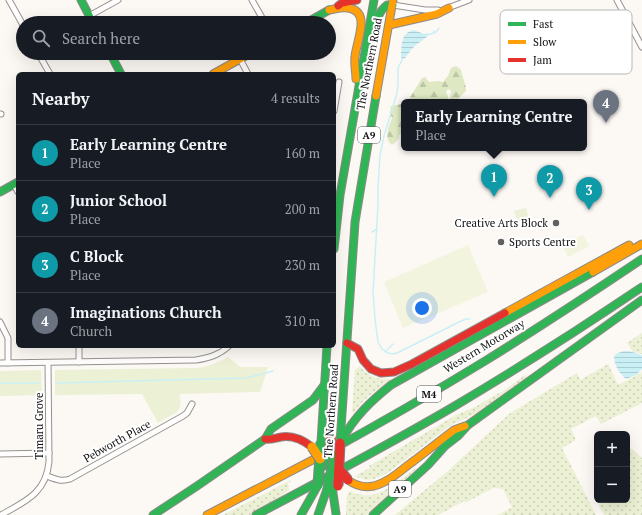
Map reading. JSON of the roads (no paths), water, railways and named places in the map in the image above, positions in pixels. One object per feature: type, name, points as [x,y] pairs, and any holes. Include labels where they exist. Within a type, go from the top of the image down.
[{"type":"main road","points":[[81,0],[89,16]]},
{"type":"main road","points":[[318,16],[342,3],[357,0]]},
{"type":"main road","name":"The Northern Road","points":[[336,231],[340,195],[374,0]]},
{"type":"main road","points":[[356,98],[368,66],[376,22],[380,12],[390,2]]},
{"type":"main road","name":"The Northern Road","points":[[336,514],[332,489],[341,432],[355,222],[389,25],[390,2]]},
{"type":"main road","points":[[329,10],[349,8],[356,11],[361,17],[362,23],[355,58],[356,98]]},
{"type":"main road","points":[[389,25],[437,14],[449,8]]},
{"type":"main road","points":[[114,60],[120,72]]},
{"type":"main road","points":[[217,72],[238,60]]},
{"type":"main road","points":[[0,192],[16,186]]},
{"type":"main road","points":[[347,344],[358,349],[362,361],[368,367],[379,372],[395,372],[642,238]]},
{"type":"main road","points":[[340,443],[350,426],[367,405],[396,382],[642,244]]},
{"type":"main road","name":"Western Motorway","points":[[207,515],[310,461],[427,395],[493,356],[569,308],[642,259]]},
{"type":"main road","name":"M4","points":[[256,515],[362,459],[426,422],[533,358],[642,287]]},
{"type":"main road","name":"A9","points":[[373,515],[428,465],[445,446],[458,436],[468,425],[642,300]]},
{"type":"main road","name":"The Northern Road","points":[[318,515],[318,485],[326,440],[323,416],[327,348]]},
{"type":"main road","points":[[153,515],[265,439],[271,429],[313,400],[325,384]]},
{"type":"main road","points":[[342,417],[326,440],[329,451],[336,465],[348,480],[356,486],[367,488],[378,485],[391,477],[454,430],[468,425]]},
{"type":"main road","points":[[265,439],[273,440],[290,436],[304,441],[312,447],[330,477],[332,489],[318,515]]},
{"type":"main road","points":[[322,463],[329,451]]},
{"type":"main road","points":[[330,477],[336,465]]},
{"type":"main road","points":[[301,515],[318,485]]},
{"type":"street","points":[[9,0],[18,16]]},
{"type":"street","points":[[95,16],[118,0]]},
{"type":"street","points":[[252,0],[261,16]]},
{"type":"street","points":[[390,2],[429,11],[449,8],[469,0]]},
{"type":"street","points":[[617,0],[622,10]]},
{"type":"street","points":[[632,28],[642,47]]},
{"type":"street","points":[[42,60],[49,72]]},
{"type":"street","points":[[241,60],[247,72]]},
{"type":"street","points":[[336,99],[339,82]]},
{"type":"street","points":[[0,322],[8,338],[8,363]]},
{"type":"street","points":[[79,348],[79,362]]},
{"type":"street","points":[[0,363],[196,360],[214,356],[226,348]]},
{"type":"street","name":"Timaru Grove","points":[[1,515],[32,497],[41,488],[46,476],[49,462],[48,363]]},
{"type":"street","name":"Pebworth Place","points":[[46,476],[58,480],[70,479],[183,416],[187,413],[192,404]]},
{"type":"street","points":[[0,454],[49,453]]},
{"type":"water","points":[[414,30],[424,34],[428,33],[428,36],[414,47],[404,59],[402,59],[401,48],[404,37],[406,34]]},
{"type":"water","points":[[623,351],[629,351],[642,355],[642,369],[636,375],[626,379],[618,370],[614,357],[616,354]]},
{"type":"waterway","points":[[434,33],[439,28]]},
{"type":"waterway","points":[[427,35],[434,33],[434,31]]},
{"type":"waterway","points":[[403,58],[398,68],[397,93],[380,155],[373,292],[378,342],[382,349],[388,353],[397,353],[459,322],[470,319]]},
{"type":"waterway","points":[[372,232],[377,229]]},
{"type":"waterway","points":[[385,352],[393,344]]},
{"type":"waterway","points":[[56,383],[246,378],[273,371]]},
{"type":"waterway","points":[[0,383],[40,383]]},
{"type":"place","name":"Imaginations Church","points":[[606,123]]},
{"type":"place","name":"Early Learning Centre","points":[[494,197]]},
{"type":"place","name":"Junior School","points":[[550,198]]},
{"type":"place","name":"C Block","points":[[589,210]]},
{"type":"place","name":"Creative Arts Block","points":[[556,223]]},
{"type":"place","name":"Sports Centre","points":[[501,242]]}]
